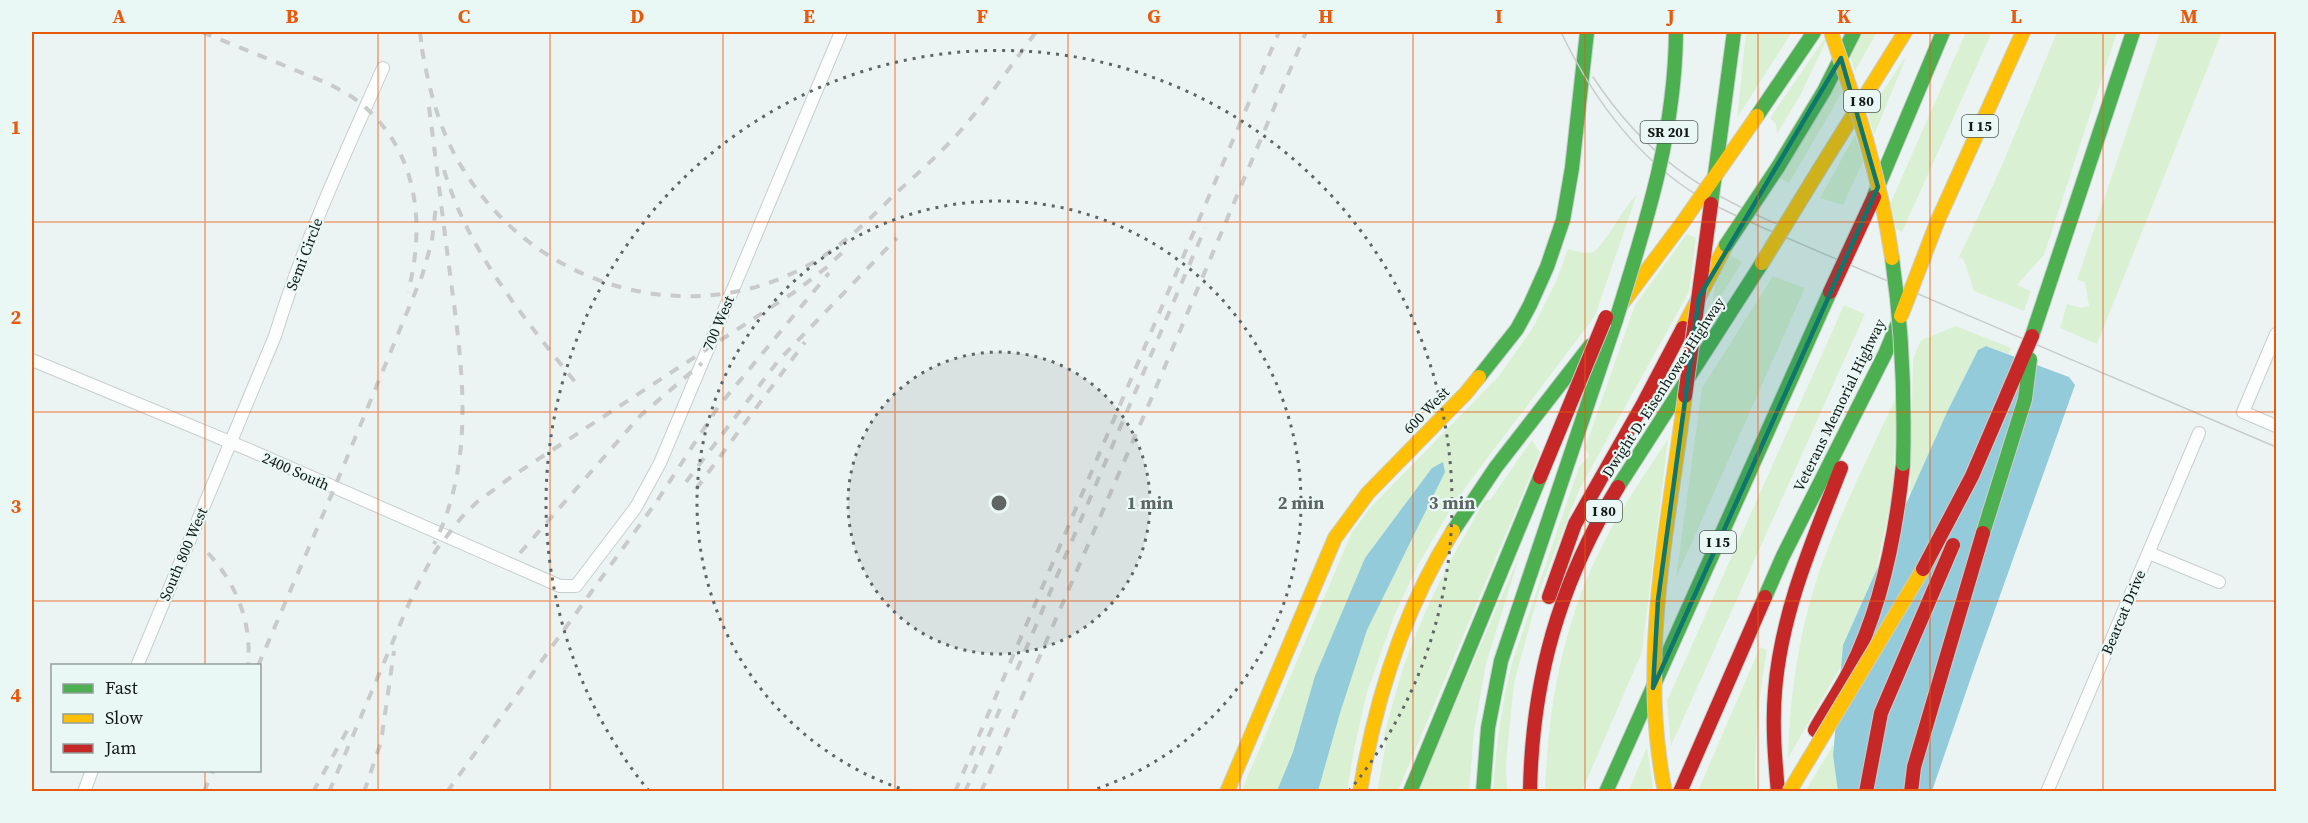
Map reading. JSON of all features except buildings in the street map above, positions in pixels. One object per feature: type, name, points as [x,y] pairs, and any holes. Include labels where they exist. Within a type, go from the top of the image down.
[{"type":"main road","name":"600 West","points":[[1227,792],[1339,531],[1368,492],[1466,393],[1516,329],[1530,305],[1547,267],[1563,220],[1572,168],[1587,32]]},
{"type":"main road","name":"SR 201","points":[[1644,229],[1659,180],[1669,132],[1675,79],[1676,32]]},
{"type":"main road","points":[[1665,792],[1656,741],[1653,694],[1655,622],[1734,32]]},
{"type":"main road","points":[[1360,792],[1370,737],[1388,671],[1412,609],[1437,558],[1480,491],[1683,222],[1814,32]]},
{"type":"main road","points":[[1779,792],[1849,671],[1863,638],[1885,571],[1902,482],[1906,389],[1894,273],[1882,203],[1868,145],[1831,32]]},
{"type":"main road","points":[[1535,709],[1534,653],[1561,560],[1575,524],[1642,406],[1726,245],[1824,91],[1854,32]]},
{"type":"main road","name":"Dwight D. Eisenhower Highway","points":[[1530,792],[1535,709],[1546,655],[1575,569],[1594,529],[1905,32]]},
{"type":"main road","name":"I 15","points":[[1606,792],[1874,197],[1943,32]]},
{"type":"main road","name":"Veterans Memorial Highway","points":[[1680,792],[1783,556],[1885,354],[1938,220],[2023,32]]},
{"type":"main road","points":[[1866,792],[1881,713],[2010,415],[2032,336],[2133,32]]},
{"type":"main road","points":[[1410,792],[1644,229]]},
{"type":"main road","points":[[1483,792],[1488,728],[1501,661],[1616,320],[1644,229]]},
{"type":"main road","points":[[1789,792],[1913,589],[1943,534],[1981,456],[2032,336]]},
{"type":"main road","points":[[1911,792],[1917,756],[1998,481],[2025,399],[2032,336]]},
{"type":"main road","points":[[1779,792],[1775,691],[1789,618],[1805,561],[1885,354]]},
{"type":"street","name":"700 West","points":[[560,586],[576,586],[636,507],[660,463],[841,32]]},
{"type":"street","name":"Semi Circle","points":[[230,443],[275,336],[291,284],[313,228],[383,68]]},
{"type":"street","points":[[2277,334],[2243,412],[2277,426]]},
{"type":"street","name":"2400 South","points":[[32,360],[560,586]]},
{"type":"street","name":"Bearcat Drive","points":[[2047,792],[2199,433]]},
{"type":"street","name":"South 800 West","points":[[138,664],[230,443]]},
{"type":"street","points":[[2149,553],[2219,582]]},
{"type":"street","points":[[84,792],[92,772]]},
{"type":"highlighted area","points":[[1841,58],[1878,187],[1653,688],[1658,600],[1699,297]]},
{"type":"green space","points":[[1746,32],[1792,32],[1737,118]]},
{"type":"green space","points":[[1856,32],[1877,32],[1855,71],[1847,48]]},
{"type":"green space","points":[[1966,32],[1992,32],[1902,232],[1896,229],[1890,204]]},
{"type":"green space","points":[[2057,32],[2117,32],[2044,255],[2017,285],[2031,291],[2024,311],[1974,291],[1964,260],[1959,257],[2000,170]]},
{"type":"green space","points":[[2160,32],[2222,32],[2097,344],[2060,328],[2067,304],[2082,308],[2089,306],[2085,282],[2077,280]]},
{"type":"green space","points":[[1824,39],[1826,41],[1801,94],[1777,134],[1776,124],[1770,118]]},
{"type":"green space","points":[[1905,60],[1874,135],[1868,114]]},
{"type":"green space","points":[[1835,68],[1843,91],[1789,183],[1774,176]]},
{"type":"green space","points":[[1855,135],[1863,161],[1843,205],[1820,198]]},
{"type":"green space","points":[[1637,194],[1595,316],[1470,481],[1417,567],[1395,614],[1367,692],[1347,791],[1241,792],[1352,532],[1371,507],[1499,376],[1534,326],[1557,279],[1568,249],[1584,253],[1594,252]]},
{"type":"green space","points":[[1687,234],[1696,238],[1689,292],[1579,490],[1539,592],[1514,683],[1506,764],[1507,791],[1493,792],[1500,727],[1512,663],[1579,467],[1589,456],[1585,448],[1635,305]]},
{"type":"green space","points":[[1730,255],[1742,262],[1711,313],[1716,278]]},
{"type":"green space","points":[[1773,276],[1805,288],[1676,578],[1702,388]]},
{"type":"green space","points":[[1844,305],[1865,314],[1671,746],[1667,701]]},
{"type":"green space","points":[[1956,326],[2011,348],[2009,354],[1986,346],[1978,350],[1910,495],[1913,359],[1921,340]]},
{"type":"green space","points":[[1897,395],[1893,490],[1876,571],[1843,645],[1841,666],[1788,758],[1791,707],[1798,657],[1816,583],[1840,518]]},
{"type":"green space","points":[[1668,439],[1642,652],[1582,791],[1545,792],[1554,699],[1566,639],[1575,610],[1606,537]]},
{"type":"green space","points":[[1532,440],[1540,453],[1398,791],[1377,792],[1386,743],[1383,740],[1408,654],[1426,611],[1450,562],[1485,500],[1490,500]]},
{"type":"green space","points":[[1520,554],[1486,664],[1474,732],[1469,791],[1417,792]]},
{"type":"green space","points":[[1760,647],[1767,650],[1758,720],[1756,791],[1698,791]]},
{"type":"green space","points":[[1833,745],[1838,791],[1805,792]]},
{"type":"green space","points":[[1647,747],[1652,791],[1628,792]]},
{"type":"water","points":[[1986,346],[2069,377],[2075,385],[1932,791],[1838,792],[1833,755],[1843,645],[1948,410],[1978,350]]},
{"type":"water","points":[[1443,462],[1445,472],[1367,630],[1318,791],[1277,791],[1293,752],[1315,676],[1365,558],[1432,468]]},
{"type":"tram line","points":[[1561,32],[1587,81],[1618,125],[1656,164],[1708,202],[1766,229],[2276,447]]},
{"type":"tram line","points":[[1593,77],[1634,129],[1678,169],[1728,201],[1788,229]]},
{"type":"railway","points":[[202,32],[327,83],[357,100],[384,127],[407,170],[413,194],[416,243],[408,292]]},
{"type":"railway","points":[[420,32],[423,56]]},
{"type":"railway","points":[[422,49],[436,108],[446,137],[460,164],[491,206],[528,241],[571,268],[617,286],[666,295],[716,295],[766,284],[814,262],[846,239],[954,138],[982,105],[1036,32]]},
{"type":"railway","points":[[955,792],[1279,32]]},
{"type":"railway","points":[[981,792],[1152,397],[1306,32]]},
{"type":"railway","points":[[429,107],[458,336],[462,407],[457,477],[448,511],[434,544]]},
{"type":"railway","points":[[444,170],[468,230],[484,258],[520,311],[579,387]]},
{"type":"railway","points":[[259,664],[422,276],[432,241],[436,205]]},
{"type":"railway","points":[[1017,670],[1205,228]]},
{"type":"railway","points":[[686,482],[778,361],[897,238]]},
{"type":"railway","points":[[329,792],[413,594],[436,550],[461,518],[477,502],[514,475],[796,291],[849,246]]},
{"type":"railway","points":[[447,792],[657,501],[718,407],[829,273]]},
{"type":"railway","points":[[696,489],[805,342]]},
{"type":"railway","points":[[520,553],[640,416],[702,363]]},
{"type":"railway","points":[[208,553],[227,578],[240,605],[248,634],[248,664]]},
{"type":"railway","points":[[364,792],[381,742],[394,651]]},
{"type":"railway","points":[[965,792],[1000,709]]},
{"type":"railway","points":[[313,792],[348,729]]},
{"type":"railway","points":[[204,792],[212,772]]},
{"type":"traffic: fast","points":[[1479,377],[1517,329],[1530,305],[1547,267],[1563,220],[1572,168],[1587,32]]},
{"type":"traffic: fast","points":[[1616,320],[1657,178],[1670,107],[1676,32]]},
{"type":"traffic: fast","points":[[1711,204],[1734,32]]},
{"type":"traffic: fast","points":[[1757,116],[1814,32]]},
{"type":"traffic: fast","points":[[1778,167],[1824,91],[1854,32]]},
{"type":"traffic: fast","points":[[1874,196],[1943,32]]},
{"type":"traffic: fast","points":[[2032,336],[2133,32]]},
{"type":"traffic: fast","points":[[1726,245],[1778,167]]},
{"type":"traffic: fast","points":[[1892,258],[1902,361],[1903,464]]},
{"type":"traffic: fast","points":[[1618,487],[1762,263]]},
{"type":"traffic: fast","points":[[1606,792],[1830,292]]},
{"type":"traffic: fast","points":[[1483,792],[1488,728],[1501,661],[1616,320]]},
{"type":"traffic: fast","points":[[1765,597],[1783,556],[1885,354],[1898,323]]},
{"type":"traffic: fast","points":[[1453,531],[1496,467],[1590,346]]},
{"type":"traffic: fast","points":[[1983,533],[2025,399],[2030,359]]},
{"type":"traffic: fast","points":[[1410,792],[1540,477]]},
{"type":"traffic: slow","points":[[1831,32],[1867,144],[1892,258]]},
{"type":"traffic: slow","points":[[1819,170],[1905,32]]},
{"type":"traffic: slow","points":[[1938,220],[2023,32]]},
{"type":"traffic: slow","points":[[1683,222],[1757,116]]},
{"type":"traffic: slow","points":[[1762,263],[1819,170]]},
{"type":"traffic: slow","points":[[1901,316],[1938,220]]},
{"type":"traffic: slow","points":[[1621,305],[1683,222]]},
{"type":"traffic: slow","points":[[1683,328],[1726,245]]},
{"type":"traffic: slow","points":[[1227,792],[1335,538],[1368,493],[1479,377]]},
{"type":"traffic: slow","points":[[1665,792],[1657,742],[1654,693],[1655,644],[1664,544],[1685,396]]},
{"type":"traffic: slow","points":[[1360,792],[1374,724],[1393,657],[1419,593],[1453,531]]},
{"type":"traffic: slow","points":[[1789,792],[1923,569]]},
{"type":"traffic: jam","points":[[1830,292],[1874,197]]},
{"type":"traffic: jam","points":[[1685,396],[1711,204]]},
{"type":"traffic: jam","points":[[1540,477],[1606,317]]},
{"type":"traffic: jam","points":[[1549,597],[1575,524],[1683,328]]},
{"type":"traffic: jam","points":[[1923,569],[1972,476],[2032,336]]},
{"type":"traffic: jam","points":[[1815,730],[1850,670],[1871,621],[1892,544],[1903,464]]},
{"type":"traffic: jam","points":[[1778,792],[1774,742],[1774,704],[1778,662],[1800,577],[1841,468]]},
{"type":"traffic: jam","points":[[1530,792],[1536,710],[1553,634],[1580,560],[1597,523],[1618,487]]},
{"type":"traffic: jam","points":[[1911,792],[1914,767],[1983,533]]},
{"type":"traffic: jam","points":[[1866,792],[1881,713],[1953,545]]},
{"type":"traffic: jam","points":[[1680,792],[1765,597]]}]
